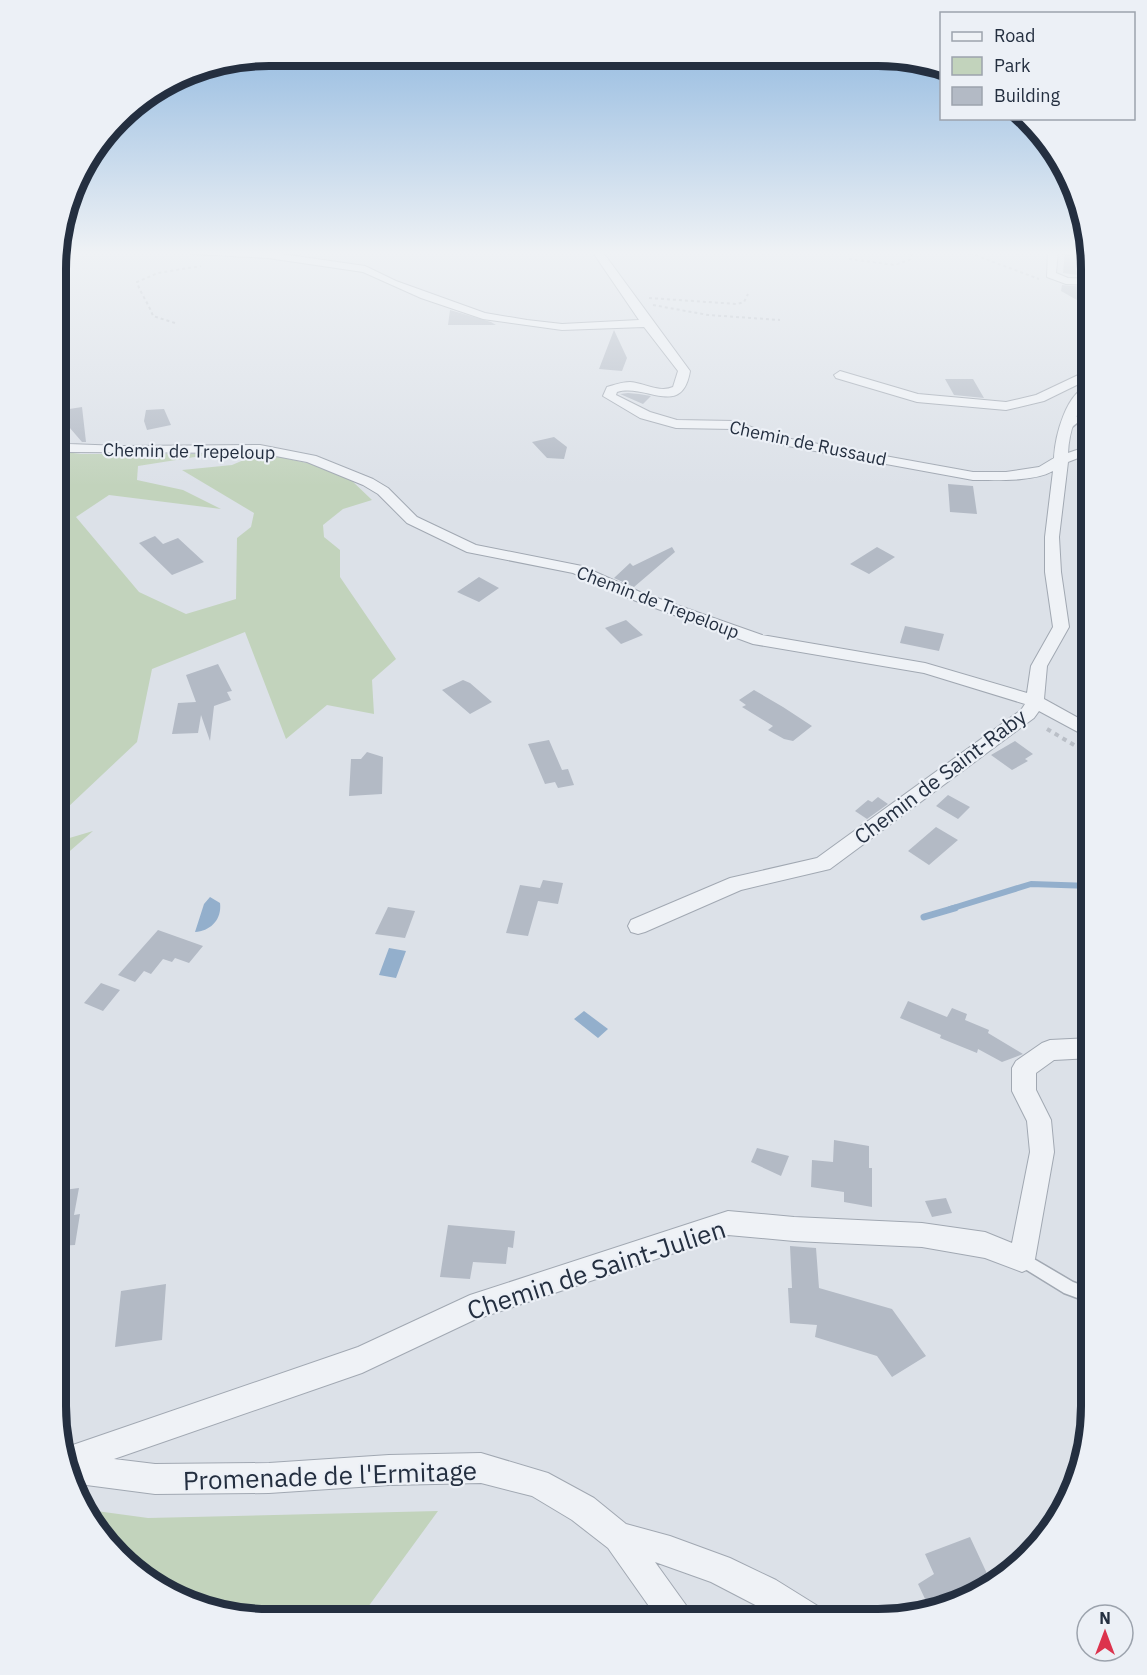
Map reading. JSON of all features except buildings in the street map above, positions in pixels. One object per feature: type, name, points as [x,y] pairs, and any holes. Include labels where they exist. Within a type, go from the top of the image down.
[{"type":"street","name":"Chemin de Russaud","points":[[652,329],[684,371],[684,382],[675,392],[667,394],[632,386],[611,390],[609,396],[645,415],[676,424],[734,425],[777,440],[973,476],[1006,476],[1043,471],[1061,460],[1081,453]]},
{"type":"street","points":[[840,375],[917,398],[1006,406],[1040,398],[1081,378]]},
{"type":"street","name":"Chemin de Saint-Raby","points":[[638,926],[737,884],[823,864],[1028,714],[1035,702],[1039,666],[1061,627],[1053,573],[1052,537],[1060,453],[1065,428],[1076,403],[1081,398]]},
{"type":"street","name":"Chemin de Trepeloup","points":[[66,447],[121,450],[260,449],[311,459],[368,482],[383,491],[412,520],[472,549],[577,569],[634,595],[759,640],[926,668],[1035,702],[1081,727]]},
{"type":"street","points":[[1022,1259],[1042,1152],[1040,1120],[1023,1091],[1024,1068],[1050,1050],[1081,1048]]},
{"type":"street","name":"Chemin de Saint-Julien","points":[[74,1459],[362,1359],[470,1308],[728,1223],[794,1229],[922,1235],[985,1245],[1022,1259]]},
{"type":"street","name":"Promenade de l'Ermitage","points":[[76,1469],[155,1479],[269,1478],[389,1470],[481,1468],[538,1483],[583,1509],[619,1537],[670,1609]]},
{"type":"street","points":[[619,1537],[670,1549],[723,1569],[778,1596],[796,1609]]},
{"type":"lane","points":[[1065,428],[1081,416]]},
{"type":"lane","points":[[1022,1259],[1069,1288],[1081,1292]]},
{"type":"green space","points":[[66,452],[214,454],[138,466],[137,480],[183,490],[221,509],[109,495],[76,517],[139,592],[186,614],[236,599],[237,538],[251,527],[254,513],[182,470],[232,465],[260,453],[321,466],[350,479],[372,500],[343,509],[323,525],[324,537],[340,550],[340,577],[396,659],[372,680],[374,714],[327,705],[286,739],[245,632],[152,669],[137,742],[67,808]]},
{"type":"green space","points":[[93,831],[66,854],[66,839]]},
{"type":"green space","points":[[95,1511],[148,1518],[438,1511],[367,1609],[269,1609],[216,1602],[191,1594],[167,1582],[125,1550]]},
{"type":"water","points":[[210,897],[220,903],[217,919],[210,927],[195,932],[204,904]]},
{"type":"water","points":[[389,948],[406,951],[396,978],[379,975]]},
{"type":"water","points":[[584,1011],[608,1029],[598,1038],[574,1019]]},
{"type":"waterway","points":[[950,909],[1031,884],[1081,886]]},
{"type":"waterway","points":[[924,917],[955,908]]}]
